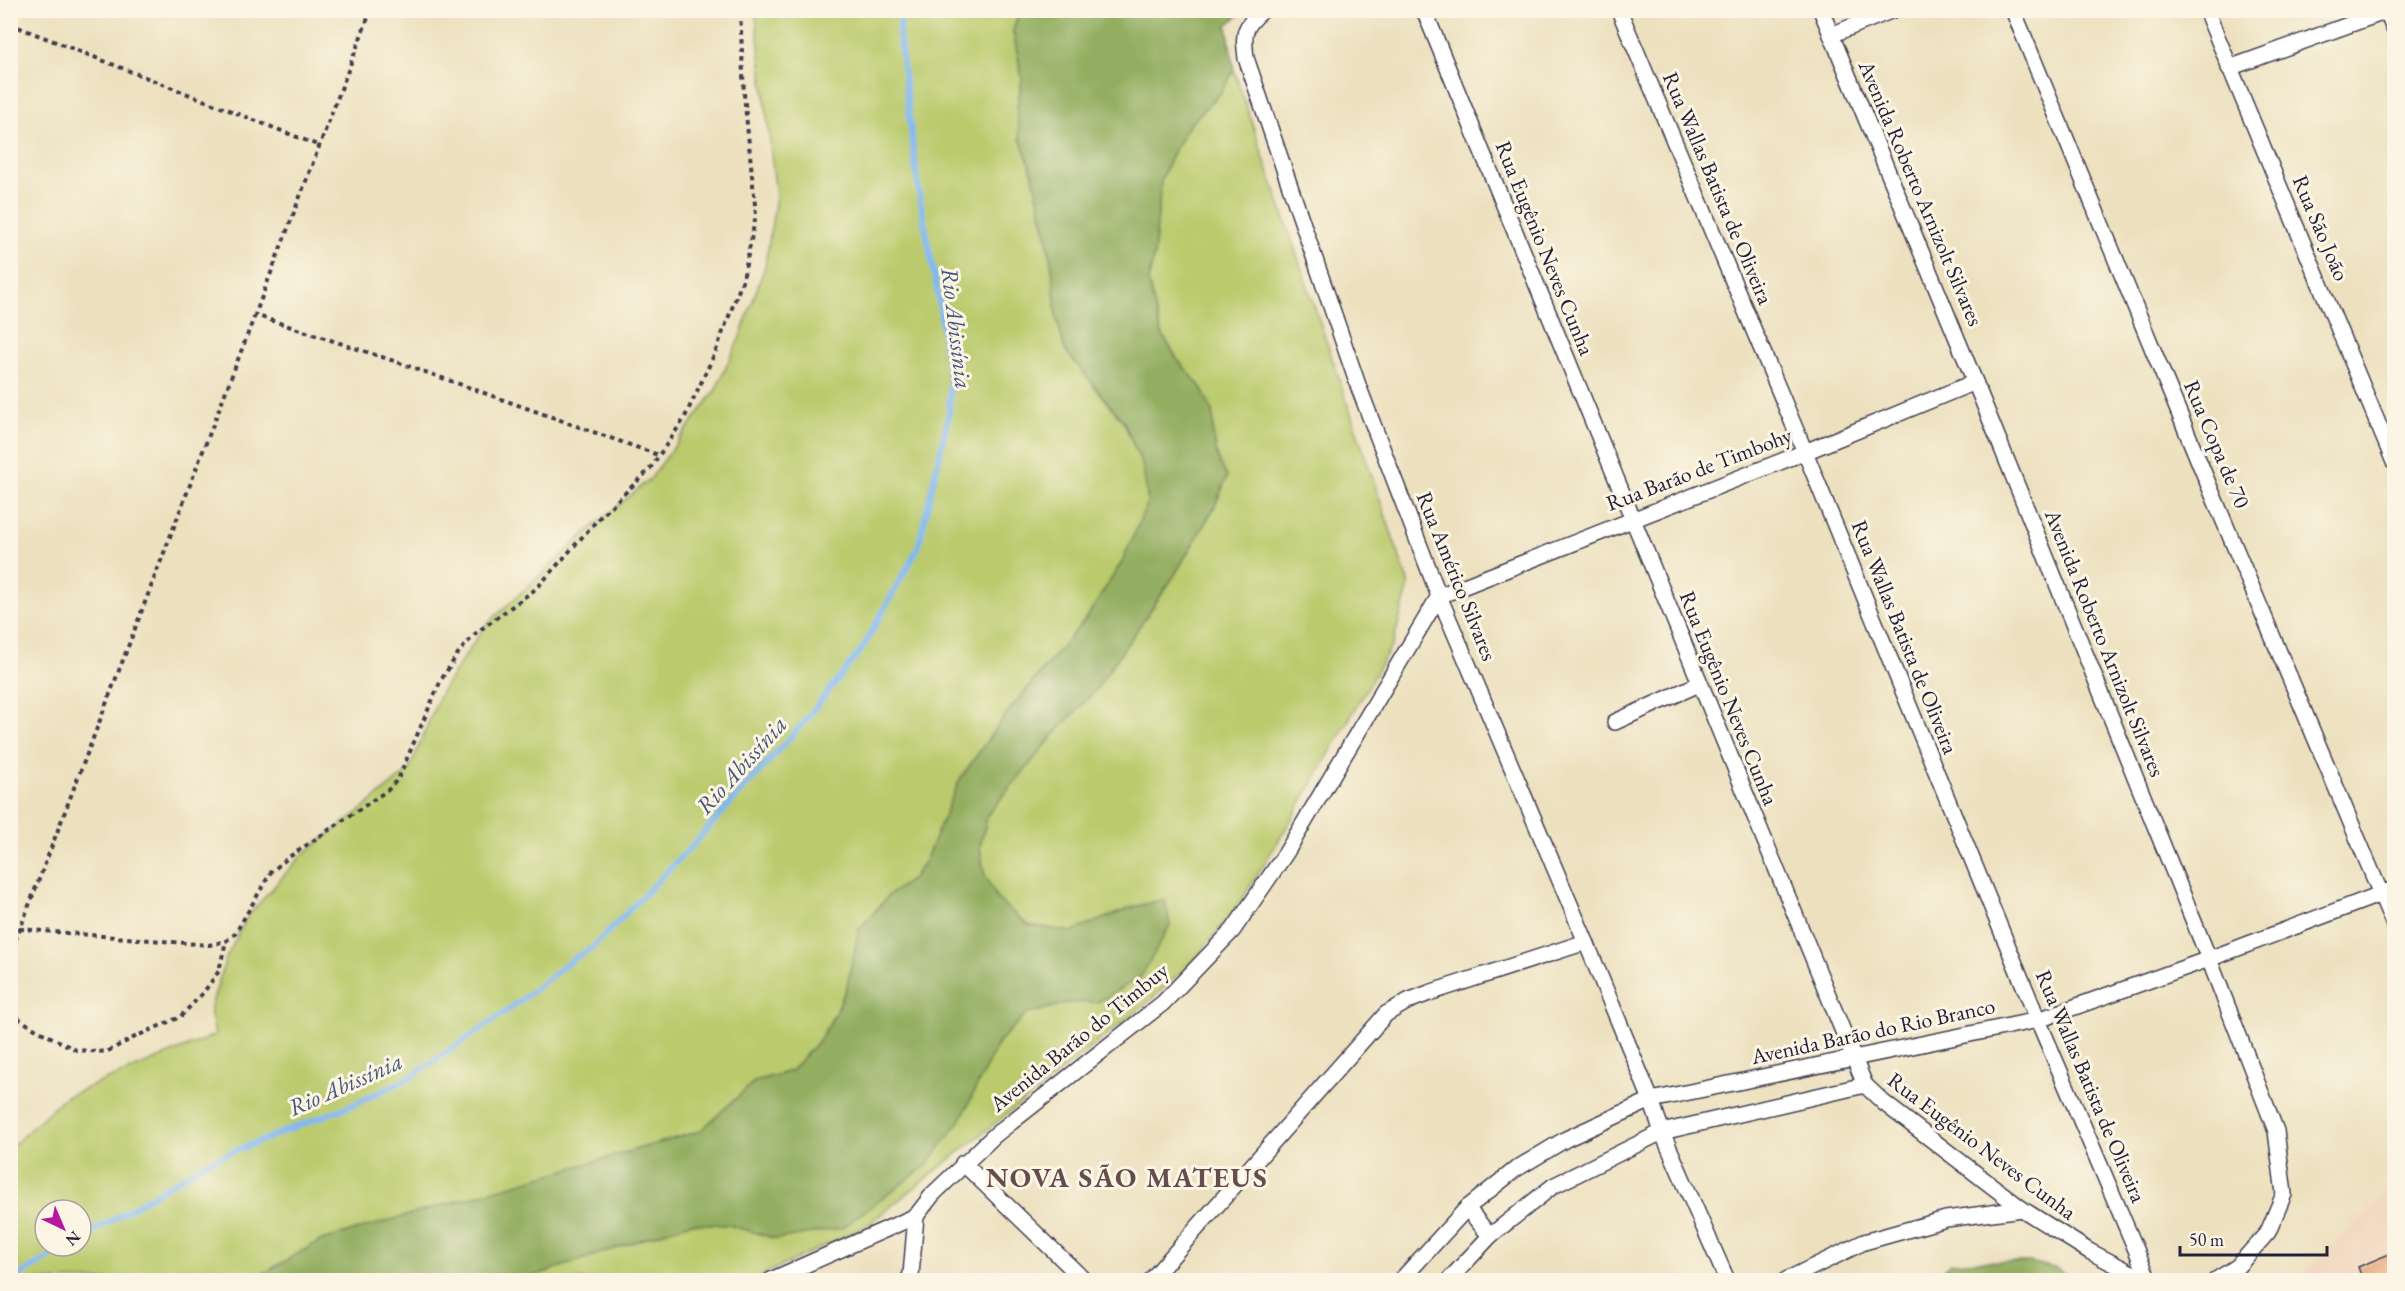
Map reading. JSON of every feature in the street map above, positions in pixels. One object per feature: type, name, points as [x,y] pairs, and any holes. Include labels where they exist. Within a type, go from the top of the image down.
[{"type":"street","name":"Rua Américo Silvares","points":[[1263,10],[1249,21],[1243,35],[1246,58],[1359,388],[1439,597],[1652,1100],[1662,1132],[1727,1281]]},
{"type":"street","name":"Rua Eugênio Neves Cunha","points":[[1424,10],[1865,1085],[1884,1103],[2022,1209],[2089,1251],[2147,1281]]},
{"type":"street","name":"Rua Wallas Batista de Oliveira","points":[[1619,10],[1805,452],[2147,1281]]},
{"type":"street","name":"Avenida Roberto Arnizolt Silvares","points":[[1821,10],[1975,382],[2209,959],[2276,1131],[2284,1194],[2268,1232],[2237,1267],[2216,1281]]},
{"type":"street","points":[[1831,36],[1893,10]]},
{"type":"street","name":"Rua Copa de 70","points":[[2013,10],[2207,481],[2388,892],[2394,925]]},
{"type":"street","name":"Rua São João","points":[[2206,10],[2394,462]]},
{"type":"street","points":[[2229,68],[2388,11],[2394,29]]},
{"type":"street","name":"Rua Barão de Timbohy","points":[[1439,597],[1975,382]]},
{"type":"street","name":"Avenida Barão do Timbuy","points":[[771,1281],[916,1216],[933,1194],[963,1163],[1163,1003],[1233,930],[1286,853],[1439,597]]},
{"type":"street","points":[[1615,722],[1699,684]]},
{"type":"street","name":"Avenida Barão do Rio Branco","points":[[1401,1281],[1467,1208],[1516,1169],[1566,1139],[1652,1100],[2038,1020],[2388,892]]},
{"type":"street","points":[[1151,1281],[1386,1014],[1408,1001],[1429,993],[1586,942]]},
{"type":"street","points":[[1449,1281],[1490,1236],[1553,1186],[1662,1132],[1865,1085]]},
{"type":"street","points":[[963,1163],[1084,1281]]},
{"type":"street","points":[[1467,1208],[1490,1236]]},
{"type":"street","points":[[1786,1281],[1864,1242],[1946,1219],[2022,1209]]},
{"type":"street","points":[[908,1281],[911,1275],[916,1216]]},
{"type":"path","points":[[10,953],[371,10]]},
{"type":"path","points":[[10,928],[209,945],[226,941],[235,933],[271,872],[289,857],[388,790],[398,779],[441,680],[459,652],[476,633],[537,588],[600,518],[649,470],[684,419],[715,353],[743,279],[756,215],[744,94],[740,10]]},
{"type":"path","points":[[10,24],[320,146]]},
{"type":"path","points":[[255,315],[403,364],[658,455]]},
{"type":"path","points":[[10,1013],[76,1050],[106,1052],[180,1017],[203,993],[219,971],[226,941]]},
{"type":"shaded area","points":[[2394,1185],[2394,1280],[2297,1280]]},
{"type":"green space","points":[[755,11],[1019,11],[1013,31],[1022,78],[1017,109],[1020,138],[1032,171],[1046,233],[1053,274],[1056,316],[1065,350],[1124,423],[1143,467],[1148,502],[1122,562],[1087,617],[1006,714],[960,779],[925,861],[913,878],[889,895],[854,960],[847,986],[820,1039],[791,1071],[755,1081],[701,1131],[322,1240],[252,1280],[11,1280],[11,1147],[65,1097],[215,1035],[210,1010],[226,958],[247,917],[303,854],[409,770],[441,692],[484,627],[590,529],[651,478],[715,391],[740,337],[765,266],[776,197]]},
{"type":"green space","points":[[1019,11],[1244,11],[1227,25],[1234,70],[1221,92],[1189,125],[1173,152],[1161,181],[1154,255],[1148,281],[1161,332],[1177,359],[1200,386],[1213,412],[1213,434],[1218,459],[1227,477],[1214,508],[1174,576],[1094,692],[1060,728],[988,814],[980,846],[984,873],[997,899],[1028,925],[1071,932],[1130,908],[1165,899],[1170,925],[1141,977],[1098,1002],[1067,1003],[1025,1015],[998,1043],[961,1119],[927,1165],[842,1228],[777,1239],[729,1225],[690,1223],[522,1280],[252,1280],[322,1240],[700,1131],[755,1081],[791,1071],[820,1039],[837,1011],[847,986],[859,929],[889,895],[913,878],[925,861],[960,779],[1006,714],[1087,617],[1122,562],[1148,502],[1143,467],[1124,422],[1065,350],[1056,316],[1053,274],[1046,233],[1032,171],[1020,138],[1017,109],[1022,78],[1013,31]]},
{"type":"green space","points":[[1234,70],[1409,585],[1393,643],[1290,822],[1243,898],[1196,958],[1152,999],[866,1226],[752,1280],[522,1280],[690,1223],[729,1225],[777,1239],[981,1076],[1005,1035],[1025,1015],[1051,1005],[1098,1002],[1165,899],[1130,908],[1071,932],[1028,925],[997,899],[984,873],[980,846],[988,814],[1060,728],[1094,692],[1174,576],[1214,508],[1227,477],[1218,459],[1213,434],[1213,412],[1200,386],[1177,359],[1161,332],[1148,281],[1154,255],[1161,181],[1173,152],[1189,125],[1221,92]]},
{"type":"green space","points":[[2029,1262],[2059,1269],[2074,1280],[1933,1280],[1951,1263]]},
{"type":"building","points":[[2394,1252],[2394,1280],[2363,1280],[2358,1267]]},
{"type":"waterway","name":"Rio Abissínia","points":[[93,1232],[209,1161],[355,1104],[409,1078],[511,1008],[573,959],[592,948],[691,847],[804,722],[862,649],[918,548],[949,414],[950,382],[938,296],[918,187],[899,34],[902,10]]},
{"type":"waterway","name":"Rio Abissínia","points":[[11,1280],[49,1258]]},
{"type":"district","name":"NOVA SÃO MATEUS","points":[[1127,1177]]}]
